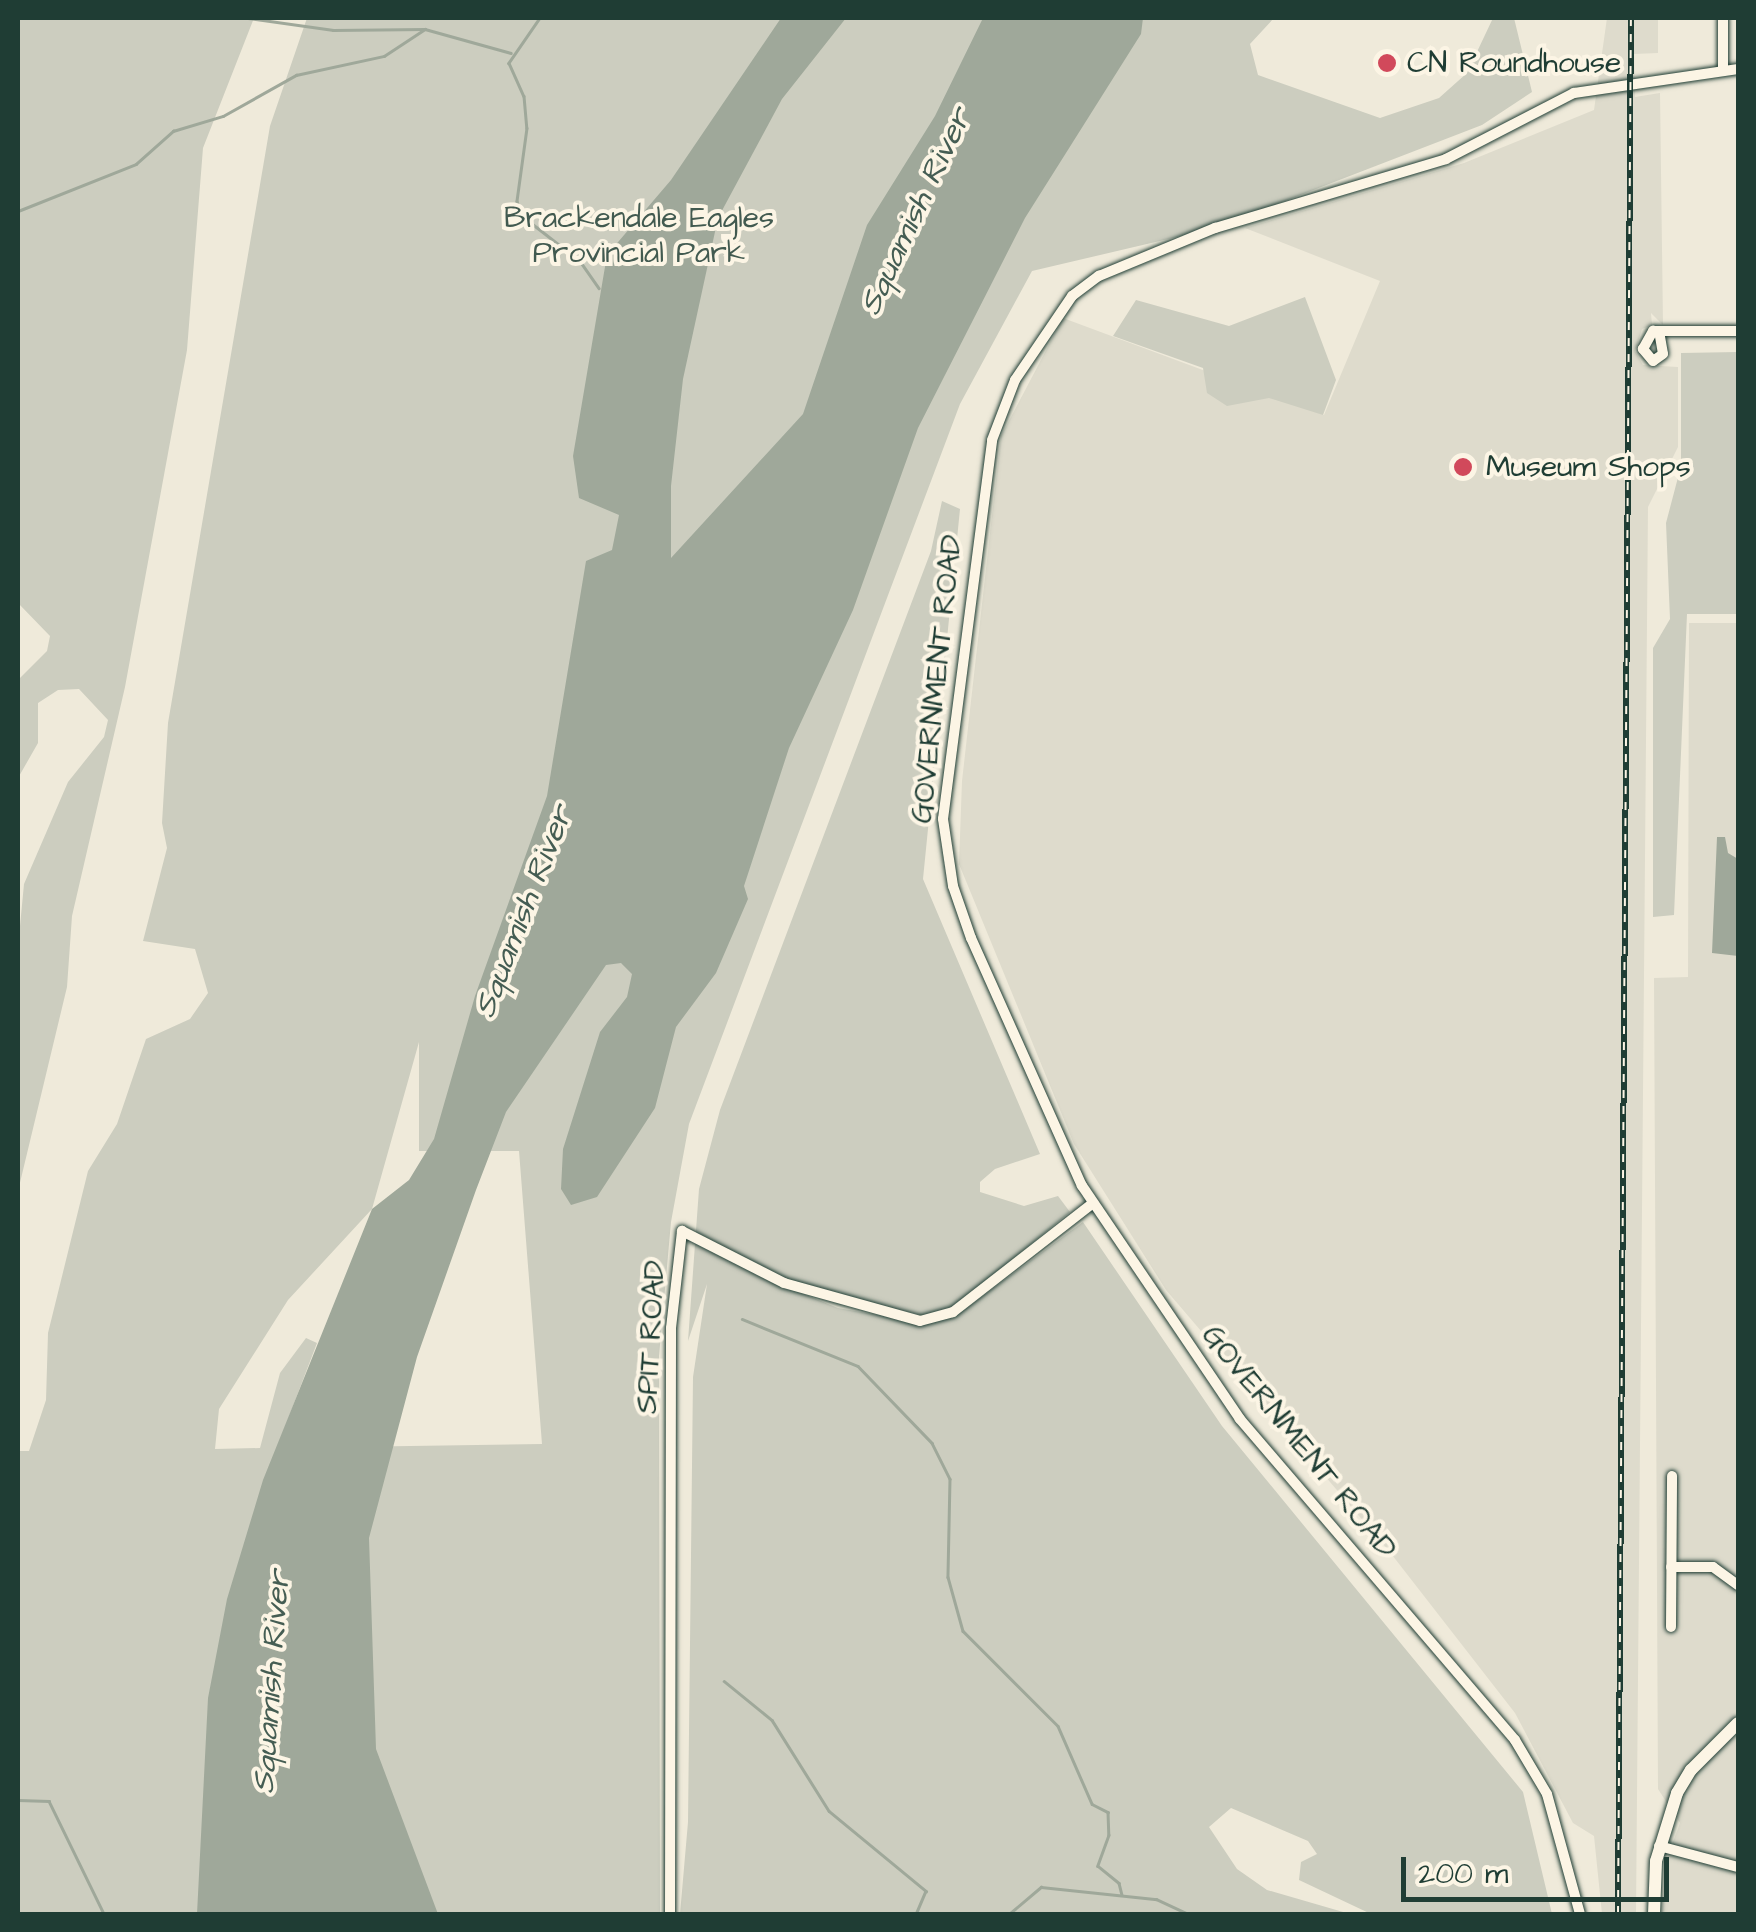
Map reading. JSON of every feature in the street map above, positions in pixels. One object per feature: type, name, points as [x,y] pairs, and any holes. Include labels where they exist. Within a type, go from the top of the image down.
[{"type":"street","points":[[1723,18],[1723,71]]},
{"type":"street","name":"GOVERNMENT ROAD","points":[[1580,1914],[1547,1794],[1487,1701],[1240,1420],[1093,1203],[1035,1090],[971,938],[945,836],[984,477],[1015,380],[1072,296],[1147,254],[1237,220],[1446,159],[1574,93],[1738,69]]},
{"type":"street","points":[[1659,331],[1738,331]]},
{"type":"street","name":"SPIT ROAD","points":[[670,1914],[672,1328],[682,1231],[784,1283],[920,1321],[954,1312],[1093,1203]]},
{"type":"street","points":[[1671,1627],[1672,1476]]},
{"type":"street","points":[[1671,1566],[1713,1567],[1738,1585]]},
{"type":"street","points":[[1654,1914],[1659,1846],[1691,1770],[1738,1723]]},
{"type":"street","points":[[1659,1846],[1738,1866]]},
{"type":"shaded area","points":[[1607,18],[1658,18],[1658,53],[1634,54],[1635,97],[1660,93],[1663,325],[1651,313],[1652,325],[1642,329],[1635,351],[1643,365],[1678,367],[1678,447],[1648,507],[1636,1914],[1602,1914],[1594,1836],[1573,1823],[1515,1713],[1389,1551],[1166,1290],[1074,1144],[959,864],[962,781],[1001,436],[1063,318],[1324,415],[1380,281],[1245,228],[1464,163],[1594,110]]},
{"type":"shaded area","points":[[1689,623],[1738,623],[1738,1914],[1662,1914],[1665,1864],[1680,1823],[1658,1789],[1654,978],[1688,977]]},
{"type":"green space","points":[[18,18],[254,18],[203,148],[187,350],[125,687],[72,916],[67,987],[18,1191],[18,947],[24,884],[68,782],[104,737],[108,720],[79,689],[58,690],[38,703],[38,743],[18,778],[18,680],[47,651],[50,636],[18,603]]},
{"type":"green space","name":"Brackendale Eagles Provincial Park","points":[[307,18],[1274,18],[1250,44],[1258,75],[1380,118],[1439,98],[1467,73],[1493,18],[1514,18],[1532,92],[1482,125],[1215,228],[1032,271],[960,404],[689,1124],[671,1222],[659,1356],[660,1914],[18,1914],[18,1451],[29,1451],[46,1400],[48,1333],[88,1171],[117,1124],[146,1039],[190,1019],[208,993],[195,949],[143,941],[167,848],[162,823],[168,723],[270,126]],"holes":[[[419,1042],[419,1151],[519,1151],[542,1444],[277,1448],[317,1343],[306,1338],[280,1373],[260,1448],[215,1449],[219,1409],[288,1300],[372,1209]]]},
{"type":"green space","points":[[1305,297],[1336,380],[1323,415],[1269,398],[1227,406],[1207,393],[1203,368],[1113,336],[1136,300],[1229,326]]},
{"type":"green space","points":[[1738,352],[1738,614],[1687,614],[1674,915],[1653,917],[1653,648],[1670,619],[1666,523],[1681,466],[1681,353]]},
{"type":"green space","points":[[942,501],[960,509],[923,879],[1040,1154],[995,1169],[980,1182],[980,1192],[1024,1206],[1058,1196],[1070,1212],[958,1304],[925,1316],[754,1274],[838,1308],[929,1324],[964,1310],[1083,1222],[1222,1426],[1523,1792],[1552,1914],[1371,1914],[1299,1880],[1301,1862],[1317,1854],[1308,1841],[1231,1808],[1209,1827],[1237,1869],[1267,1890],[1350,1914],[680,1914],[688,1822],[693,1377],[707,1284],[688,1341],[699,1189],[720,1110],[931,551]]},
{"type":"water","name":"Squamish River","points":[[781,18],[846,18],[782,99],[718,218],[683,379],[671,486],[671,558],[803,414],[867,225],[935,116],[983,18],[1143,18],[1141,34],[1025,218],[918,428],[853,610],[789,748],[744,886],[748,899],[716,973],[676,1027],[655,1108],[597,1197],[571,1205],[561,1189],[563,1149],[600,1032],[627,997],[632,974],[621,963],[606,965],[506,1112],[476,1190],[417,1357],[369,1538],[376,1749],[438,1914],[197,1914],[208,1698],[227,1599],[263,1480],[372,1209],[409,1180],[434,1139],[475,996],[547,796],[586,561],[612,550],[619,515],[579,498],[573,456],[607,255],[671,180]]},
{"type":"water","points":[[1717,837],[1725,837],[1728,853],[1738,859],[1738,956],[1712,953]]},
{"type":"waterway","points":[[248,18],[333,30],[425,29],[511,53]]},
{"type":"waterway","points":[[540,18],[509,63],[524,96],[527,128],[517,201],[521,215],[580,261],[599,288]]},
{"type":"waterway","points":[[18,211],[136,164],[173,131],[223,116],[296,75],[384,56],[425,29]]},
{"type":"waterway","points":[[742,1319],[858,1366],[932,1443],[950,1479],[948,1577],[963,1631],[1058,1726],[1092,1804],[1108,1812],[1109,1835],[1098,1866],[1119,1883],[1122,1895]]},
{"type":"waterway","points":[[724,1681],[772,1720],[829,1811],[926,1891],[916,1914]]},
{"type":"waterway","points":[[18,1800],[49,1801],[104,1914]]},
{"type":"waterway","points":[[1009,1914],[1041,1887],[1156,1899],[1188,1914]]},
{"type":"railway","points":[[1618,1914],[1631,18]]},
{"type":"place","name":"CN Roundhouse","points":[[1387,63]]},
{"type":"place","name":"Museum Shops","points":[[1463,467]]}]
